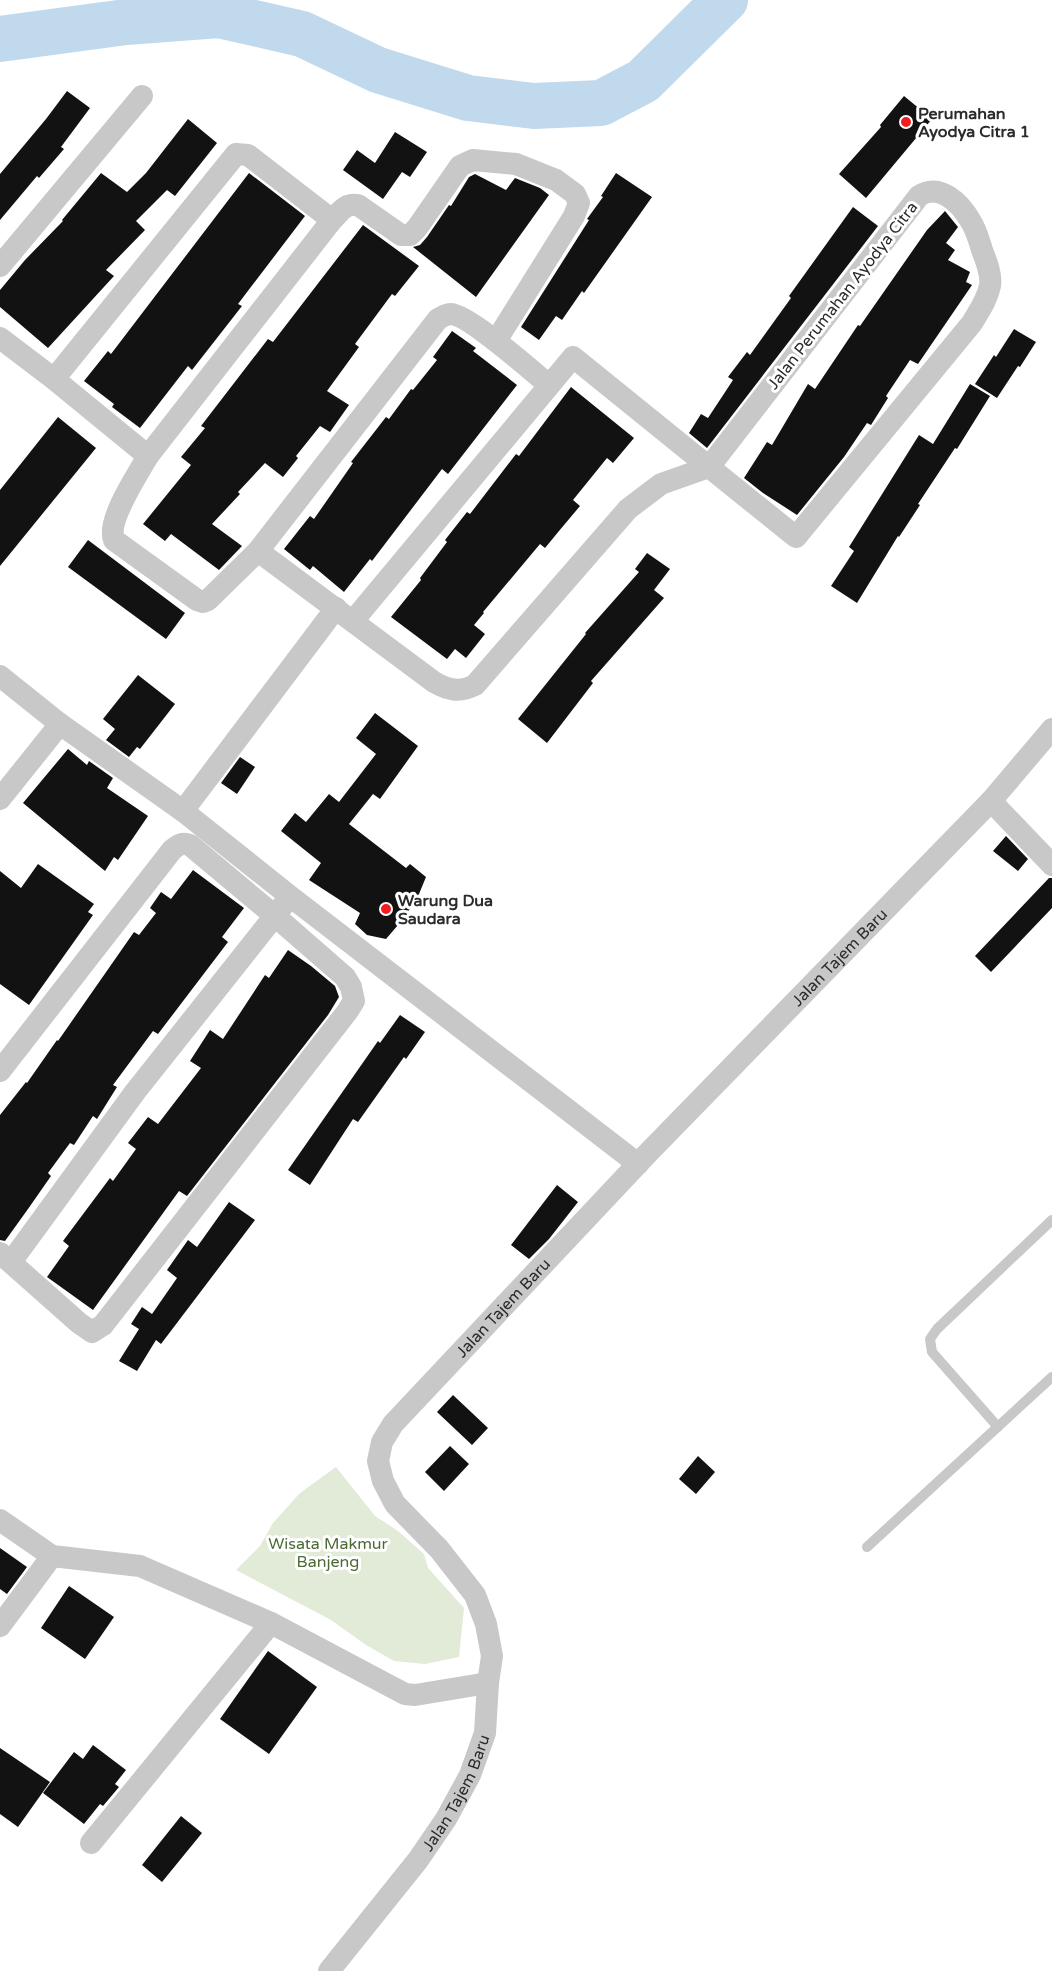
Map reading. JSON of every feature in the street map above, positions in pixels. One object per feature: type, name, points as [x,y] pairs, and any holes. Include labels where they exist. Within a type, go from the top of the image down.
[{"type":"street","points":[[0,266],[142,96]]},
{"type":"street","points":[[54,379],[236,154],[248,155],[332,220]]},
{"type":"street","points":[[496,341],[574,216],[579,203],[575,194],[556,180],[516,164],[473,160],[459,166],[410,235],[401,236],[358,205],[345,206],[148,456],[115,518],[112,530],[114,540],[197,600],[202,602],[208,600],[258,551],[438,319],[448,314],[458,316],[496,341],[549,385]]},
{"type":"street","name":"Jalan Perumahan Ayodya Citra","points":[[937,190],[953,200],[971,222],[986,262],[990,284],[985,302],[972,323],[796,537],[709,467],[919,196],[925,192],[937,190]]},
{"type":"street","points":[[0,338],[148,456]]},
{"type":"street","points":[[183,811],[345,614],[573,357],[709,467]]},
{"type":"street","points":[[258,551],[443,687],[456,690],[469,688],[475,685],[628,509],[661,484],[709,467]]},
{"type":"street","points":[[0,676],[60,724],[183,811],[638,1164]]},
{"type":"street","points":[[0,800],[60,724]]},
{"type":"street","name":"Jalan Tajem Baru","points":[[329,1971],[418,1860],[446,1819],[470,1775],[485,1733],[492,1656],[486,1624],[476,1595],[438,1549],[395,1504],[383,1481],[378,1461],[382,1442],[393,1424],[638,1164],[991,801],[1052,729]]},
{"type":"street","points":[[991,801],[1052,865]]},
{"type":"street","points":[[0,1071],[178,844],[190,845],[275,915],[345,977],[351,987],[354,1001],[347,1012],[103,1325],[92,1332],[5,1257],[275,915],[291,897]]},
{"type":"street","points":[[0,1520],[52,1556],[140,1566],[271,1623],[405,1694],[415,1695],[488,1683]]},
{"type":"street","points":[[0,1626],[52,1556]]},
{"type":"street","points":[[91,1843],[271,1623]]},
{"type":"lane","points":[[998,1427],[932,1352],[930,1339],[937,1329],[1052,1220]]},
{"type":"lane","points":[[867,1547],[1052,1377]]},
{"type":"green space","name":"Wisata Makmur Banjeng","points":[[336,1467],[375,1516],[398,1531],[424,1554],[428,1568],[464,1608],[459,1657],[425,1664],[394,1661],[366,1645],[331,1620],[236,1570],[260,1546],[273,1523],[300,1493]]},
{"type":"building","points":[[67,91],[90,108],[61,147],[64,149],[39,178],[37,176],[0,220],[0,174]]},
{"type":"building","points":[[904,96],[932,119],[866,198],[839,174],[881,127],[880,125]]},
{"type":"building","points":[[188,119],[217,143],[175,196],[167,190],[136,221],[145,230],[106,270],[114,276],[48,348],[0,307],[0,290],[63,221],[101,173],[127,192],[146,173]]},
{"type":"building","points":[[395,132],[427,152],[410,177],[402,172],[383,199],[343,170],[357,150],[375,163]]},
{"type":"building","points":[[249,173],[305,216],[238,304],[242,306],[192,370],[188,366],[140,428],[112,407],[114,404],[84,381],[108,351],[111,354]]},
{"type":"building","points":[[616,173],[652,197],[584,293],[582,291],[562,320],[556,316],[539,340],[521,327]]},
{"type":"building","points":[[475,174],[506,190],[515,178],[540,188],[549,195],[476,297],[413,247],[420,245],[427,237],[449,205],[451,206],[469,177]]},
{"type":"building","points":[[853,207],[878,226],[707,448],[689,433],[701,414],[708,418],[733,380],[728,377],[747,352],[750,355]]},
{"type":"building","points":[[945,211],[958,227],[946,243],[955,250],[948,260],[970,272],[966,282],[972,285],[918,364],[910,360],[886,396],[888,398],[871,425],[867,423],[844,457],[797,515],[744,478],[767,442],[772,445],[808,384],[815,389],[927,230]]},
{"type":"building","points":[[363,225],[419,266],[395,296],[392,294],[355,344],[359,347],[327,391],[349,405],[330,432],[320,426],[296,456],[298,458],[283,477],[265,463],[212,524],[242,546],[219,570],[171,534],[165,541],[143,524],[191,465],[181,457],[205,428],[201,426],[268,339],[273,342]]},
{"type":"building","points":[[1014,329],[1036,342],[997,398],[975,384]]},
{"type":"building","points":[[452,331],[476,348],[473,351],[517,385],[448,474],[442,469],[372,561],[370,559],[344,592],[313,566],[310,570],[284,549],[310,516],[314,519],[353,463],[351,462],[386,417],[389,419],[411,389],[413,390],[437,360],[433,357]]},
{"type":"building","points":[[970,384],[990,396],[957,449],[955,448],[918,504],[920,505],[857,603],[831,586],[854,551],[849,547],[919,435],[933,444]]},
{"type":"building","points":[[571,387],[634,438],[613,463],[607,458],[573,500],[580,506],[545,548],[540,544],[483,612],[474,625],[485,634],[466,658],[455,649],[447,659],[391,617],[421,580],[420,578],[447,542],[445,540],[467,512],[470,514],[516,454],[519,456]]},
{"type":"building","points":[[58,417],[96,448],[0,566],[0,490]]},
{"type":"building","points":[[88,540],[185,613],[166,639],[68,567]]},
{"type":"building","points":[[647,553],[670,569],[654,590],[664,598],[591,681],[593,683],[547,743],[518,719],[585,633],[639,572],[635,569]]},
{"type":"building","points":[[138,675],[175,704],[140,749],[137,747],[129,757],[106,740],[115,729],[103,719]]},
{"type":"building","points":[[375,713],[418,746],[380,799],[373,794],[349,824],[406,868],[410,864],[426,877],[419,894],[404,918],[386,939],[367,935],[355,924],[360,913],[309,880],[321,863],[281,831],[295,813],[306,822],[329,794],[339,802],[376,754],[356,738]]},
{"type":"building","points":[[68,749],[87,765],[89,761],[113,778],[107,788],[148,816],[118,860],[114,857],[105,871],[23,803]]},
{"type":"building","points":[[240,757],[255,767],[237,794],[221,783]]},
{"type":"building","points":[[1006,836],[1028,859],[1018,871],[993,851]]},
{"type":"building","points":[[38,864],[94,904],[88,912],[93,915],[29,1005],[0,984],[0,871],[21,888]]},
{"type":"building","points":[[193,870],[244,908],[222,937],[228,942],[158,1034],[153,1031],[113,1085],[117,1087],[97,1119],[93,1116],[74,1145],[70,1143],[48,1173],[51,1176],[5,1241],[0,1240],[0,1115],[58,1041],[134,932],[139,935],[156,913],[150,908],[161,892],[171,899]]},
{"type":"building","points":[[1049,878],[1052,878],[1052,908],[991,972],[975,956]]},
{"type":"building","points":[[288,950],[335,986],[339,997],[328,1015],[187,1196],[179,1191],[93,1310],[47,1277],[69,1246],[63,1241],[110,1178],[113,1181],[136,1149],[128,1143],[148,1117],[158,1124],[201,1068],[190,1061],[210,1030],[223,1039],[265,975],[269,978]]},
{"type":"building","points":[[400,1015],[425,1032],[406,1059],[404,1057],[358,1122],[353,1119],[310,1185],[288,1170],[378,1041],[380,1043]]},
{"type":"building","points":[[557,1185],[578,1202],[549,1239],[529,1259],[511,1245]]},
{"type":"building","points":[[229,1202],[255,1220],[161,1344],[156,1340],[137,1371],[119,1361],[139,1329],[131,1324],[142,1307],[152,1314],[177,1278],[167,1270],[188,1240],[197,1247]]},
{"type":"building","points":[[453,1395],[488,1428],[472,1445],[437,1412]]},
{"type":"building","points":[[450,1446],[469,1464],[444,1491],[425,1472]]},
{"type":"building","points":[[698,1456],[715,1472],[696,1494],[679,1479]]},
{"type":"building","points":[[0,1548],[27,1567],[7,1594],[0,1589]]},
{"type":"building","points":[[69,1586],[114,1617],[85,1659],[41,1628]]},
{"type":"building","points":[[268,1651],[317,1687],[269,1754],[220,1719]]},
{"type":"building","points":[[93,1745],[126,1770],[115,1784],[119,1787],[103,1806],[100,1804],[84,1824],[43,1793],[74,1752],[83,1759]]},
{"type":"building","points":[[0,1748],[50,1782],[18,1827],[0,1814]]},
{"type":"building","points":[[181,1816],[202,1833],[162,1882],[142,1865]]},
{"type":"waterway","points":[[0,39],[126,22],[219,15],[302,34],[378,70],[468,98],[534,106],[601,103],[643,81],[725,0]]},
{"type":"place","name":"Perumahan Ayodya Citra 1","points":[[906,122]]},
{"type":"place","name":"Warung Dua Saudara","points":[[386,909]]}]
